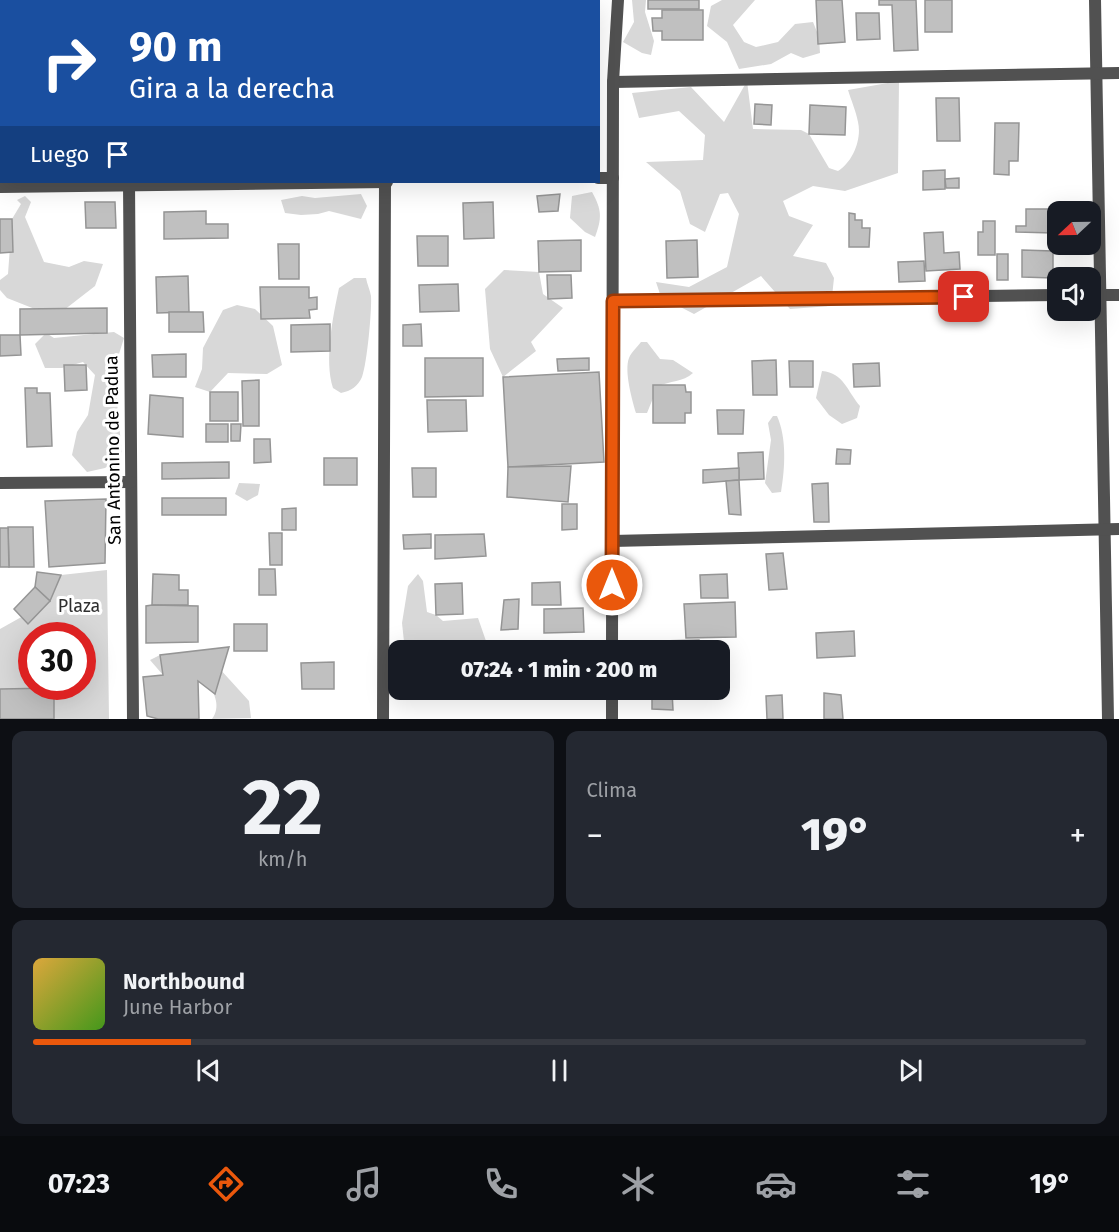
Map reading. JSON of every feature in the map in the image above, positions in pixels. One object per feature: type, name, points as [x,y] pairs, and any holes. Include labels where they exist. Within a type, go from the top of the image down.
[{"type":"street","points":[[612,640],[613,82],[618,0]]},
{"type":"street","points":[[1095,0],[1096,267]]},
{"type":"street","points":[[613,82],[1119,73]]},
{"type":"street","points":[[600,178],[613,178]]},
{"type":"street","points":[[0,187],[129,183]]},
{"type":"street","name":"San Antonino de Padua","points":[[129,183],[133,719]]},
{"type":"street","points":[[383,719],[386,183]]},
{"type":"street","points":[[1101,295],[1119,295]]},
{"type":"street","points":[[613,301],[1047,296]]},
{"type":"street","points":[[1097,321],[1105,529],[1108,719]]},
{"type":"street","points":[[0,483],[131,482]]},
{"type":"street","points":[[612,541],[1119,529]]},
{"type":"street","points":[[612,700],[612,719]]},
{"type":"green space","points":[[632,0],[646,0],[645,12],[654,41],[651,55],[642,53],[623,42],[634,22]]},
{"type":"green space","points":[[722,0],[755,0],[733,25],[744,42],[756,47],[778,42],[795,24],[813,22],[819,37],[820,53],[803,58],[791,53],[771,64],[739,69],[727,42],[707,26],[711,6]]},
{"type":"green space","points":[[747,81],[753,129],[801,130],[809,134],[829,168],[838,171],[852,156],[859,136],[857,118],[848,90],[899,81],[898,173],[845,191],[813,186],[783,201],[789,216],[813,225],[793,256],[826,263],[834,278],[831,306],[790,309],[761,276],[694,314],[661,297],[656,282],[689,287],[727,267],[739,214],[728,193],[720,194],[705,232],[690,224],[680,191],[646,162],[703,160],[705,135],[679,111],[639,118],[632,93],[691,87],[724,122]]},
{"type":"green space","points":[[592,192],[600,214],[595,237],[585,232],[570,218],[572,196]]},
{"type":"green space","points":[[361,194],[367,206],[361,219],[329,211],[301,215],[285,213],[281,200],[302,196],[315,198]]},
{"type":"green space","points":[[25,196],[31,202],[25,217],[44,262],[69,267],[84,261],[103,264],[95,286],[55,317],[7,298],[0,290],[0,280],[8,274],[12,219],[21,204],[17,200]]},
{"type":"green space","points":[[504,270],[539,272],[543,294],[563,308],[531,342],[536,351],[503,377],[490,349],[485,289]]},
{"type":"green space","points":[[354,278],[366,278],[371,294],[369,337],[362,377],[354,388],[341,393],[333,388],[330,377],[330,338],[339,288]]},
{"type":"green space","points":[[237,305],[255,309],[273,326],[282,365],[267,374],[228,373],[210,392],[195,387],[202,369],[203,348],[223,310]]},
{"type":"green space","points":[[114,332],[124,338],[114,370],[122,455],[105,468],[87,472],[72,455],[77,432],[88,415],[95,375],[83,362],[62,368],[45,368],[35,344],[46,333],[54,338]]},
{"type":"green space","points":[[641,342],[647,342],[660,359],[673,360],[693,373],[681,380],[658,386],[647,413],[636,413],[628,378],[629,358]]},
{"type":"green space","points":[[822,371],[835,375],[844,384],[860,406],[857,418],[842,424],[829,415],[816,398]]},
{"type":"green space","points":[[773,416],[777,416],[780,425],[784,444],[784,464],[781,492],[772,493],[765,483],[771,440],[768,423]]},
{"type":"green space","points":[[239,483],[260,484],[258,495],[247,501],[235,494]]},
{"type":"green space","name":"Plaza","points":[[107,570],[109,719],[54,719],[53,700],[96,700],[96,622],[18,622],[18,689],[0,689],[0,629],[50,601],[61,575]]},
{"type":"green space","points":[[418,574],[423,581],[427,612],[443,621],[478,618],[486,640],[404,640],[402,623],[408,586]]},
{"type":"green space","points":[[160,655],[219,668],[249,701],[251,718],[212,719],[216,710],[216,700],[207,683],[163,675],[150,660]]},
{"type":"building","points":[[648,0],[699,0],[699,9],[648,9]]},
{"type":"building","points":[[816,0],[842,0],[845,42],[818,44]]},
{"type":"building","points":[[879,0],[916,0],[918,50],[894,51],[892,5],[879,5]]},
{"type":"building","points":[[925,0],[952,0],[952,32],[925,32]]},
{"type":"building","points":[[662,10],[703,10],[703,40],[662,40],[662,31],[653,31],[652,18],[662,18]]},
{"type":"building","points":[[856,13],[879,13],[880,39],[857,40]]},
{"type":"building","points":[[936,98],[959,98],[960,141],[937,141]]},
{"type":"building","points":[[755,104],[772,105],[771,125],[754,124]]},
{"type":"building","points":[[810,105],[846,107],[845,135],[809,134]]},
{"type":"building","points":[[995,123],[1019,123],[1018,161],[1009,161],[1009,175],[994,174]]},
{"type":"building","points":[[945,170],[945,189],[923,190],[923,171]]},
{"type":"building","points":[[959,178],[959,188],[946,188],[945,179]]},
{"type":"building","points":[[560,194],[558,211],[539,212],[537,196]]},
{"type":"building","points":[[85,202],[115,202],[116,228],[86,228]]},
{"type":"building","points":[[493,202],[494,238],[464,239],[463,203]]},
{"type":"building","points":[[1026,209],[1047,209],[1047,233],[1016,232],[1016,226],[1026,226]]},
{"type":"building","points":[[206,211],[206,224],[228,224],[228,238],[164,239],[164,212]]},
{"type":"building","points":[[849,213],[855,214],[855,220],[862,220],[862,228],[870,228],[869,247],[849,247]]},
{"type":"building","points":[[0,219],[12,219],[13,252],[0,253]]},
{"type":"building","points":[[983,221],[995,221],[995,255],[978,255],[978,232],[983,232]]},
{"type":"building","points":[[943,232],[944,253],[959,252],[960,269],[926,271],[924,233]]},
{"type":"building","points":[[417,236],[448,236],[448,266],[418,266]]},
{"type":"building","points":[[581,240],[581,271],[539,272],[538,241]]},
{"type":"building","points":[[697,240],[698,277],[667,278],[666,241]]},
{"type":"building","points":[[278,244],[299,244],[299,279],[279,279]]},
{"type":"building","points":[[1022,250],[1047,251],[1047,255],[1053,255],[1053,267],[1047,267],[1047,278],[1022,277]]},
{"type":"building","points":[[997,254],[1008,254],[1008,280],[997,280]]},
{"type":"building","points":[[924,261],[925,281],[899,282],[898,262]]},
{"type":"building","points":[[547,275],[571,275],[572,298],[548,299]]},
{"type":"building","points":[[188,276],[189,312],[157,313],[156,277]]},
{"type":"building","points":[[458,284],[459,311],[420,312],[419,285]]},
{"type":"building","points":[[260,287],[309,287],[309,298],[317,297],[317,309],[309,310],[310,318],[261,319]]},
{"type":"building","points":[[107,308],[107,333],[20,335],[20,309]]},
{"type":"building","points":[[169,312],[203,312],[204,332],[169,332]]},
{"type":"building","points":[[330,324],[330,351],[291,352],[291,325]]},
{"type":"building","points":[[421,324],[422,346],[403,346],[403,325]]},
{"type":"building","points":[[0,335],[20,335],[21,355],[0,356]]},
{"type":"building","points":[[186,354],[186,377],[153,377],[152,355]]},
{"type":"building","points":[[425,358],[483,358],[483,396],[425,397]]},
{"type":"building","points":[[589,358],[589,370],[558,371],[557,359]]},
{"type":"building","points":[[776,360],[777,395],[753,395],[752,361]]},
{"type":"building","points":[[789,361],[813,361],[813,387],[790,387]]},
{"type":"building","points":[[879,363],[880,386],[854,387],[853,364]]},
{"type":"building","points":[[64,365],[86,365],[87,390],[65,391]]},
{"type":"building","points":[[599,372],[604,462],[508,467],[503,377]]},
{"type":"building","points":[[259,380],[259,426],[243,426],[242,381]]},
{"type":"building","points":[[653,385],[685,385],[686,392],[691,392],[691,413],[685,413],[685,423],[653,423]]},
{"type":"building","points":[[25,388],[37,388],[37,393],[50,393],[52,446],[27,447]]},
{"type":"building","points":[[210,392],[238,392],[238,421],[210,421]]},
{"type":"building","points":[[150,395],[183,398],[183,437],[148,434]]},
{"type":"building","points":[[427,400],[466,400],[467,431],[428,432]]},
{"type":"building","points":[[717,410],[744,410],[743,434],[718,434]]},
{"type":"building","points":[[206,424],[228,424],[228,442],[206,442]]},
{"type":"building","points":[[231,424],[241,424],[240,441],[231,441]]},
{"type":"building","points":[[254,439],[270,439],[271,462],[254,463]]},
{"type":"building","points":[[837,449],[851,450],[850,464],[836,464]]},
{"type":"building","points":[[763,452],[764,479],[739,480],[738,453]]},
{"type":"building","points":[[324,458],[357,458],[357,485],[324,485]]},
{"type":"building","points":[[229,462],[229,478],[162,479],[162,463]]},
{"type":"building","points":[[571,466],[568,502],[507,497],[508,467]]},
{"type":"building","points":[[412,468],[436,468],[436,497],[413,497]]},
{"type":"building","points":[[739,468],[739,480],[703,483],[703,470]]},
{"type":"building","points":[[739,480],[741,515],[729,514],[726,481]]},
{"type":"building","points":[[828,483],[829,522],[814,522],[812,484]]},
{"type":"building","points":[[162,498],[226,498],[226,515],[162,515]]},
{"type":"building","points":[[106,499],[105,563],[49,567],[45,501]]},
{"type":"building","points":[[562,504],[577,504],[577,529],[562,530]]},
{"type":"building","points":[[296,508],[296,530],[282,530],[282,509]]},
{"type":"building","points":[[8,527],[33,527],[34,567],[9,567]]},
{"type":"building","points":[[0,528],[8,528],[9,567],[0,567]]},
{"type":"building","points":[[269,533],[282,533],[282,565],[270,565]]},
{"type":"building","points":[[431,534],[431,548],[404,549],[403,535]]},
{"type":"building","points":[[484,534],[486,556],[435,559],[435,535]]},
{"type":"building","points":[[783,553],[787,589],[769,590],[766,554]]},
{"type":"building","points":[[259,569],[275,569],[276,595],[259,595]]},
{"type":"building","points":[[37,572],[61,575],[50,601],[35,587]]},
{"type":"building","points":[[153,574],[179,575],[179,590],[188,590],[188,605],[152,605]]},
{"type":"building","points":[[727,574],[728,598],[701,598],[700,575]]},
{"type":"building","points":[[560,582],[561,605],[532,605],[532,583]]},
{"type":"building","points":[[462,583],[463,614],[436,615],[435,584]]},
{"type":"building","points":[[35,587],[50,601],[30,622],[26,622],[14,609]]},
{"type":"building","points":[[519,599],[518,629],[501,630],[504,600]]},
{"type":"building","points":[[735,602],[736,637],[686,638],[684,604]]},
{"type":"building","points":[[146,606],[198,606],[198,642],[146,643]]},
{"type":"building","points":[[583,608],[584,632],[544,633],[544,609]]},
{"type":"building","points":[[234,624],[267,624],[267,651],[234,651]]},
{"type":"building","points":[[854,631],[855,656],[817,658],[816,633]]},
{"type":"building","points":[[229,647],[215,694],[198,681],[199,719],[158,719],[147,716],[143,677],[163,675],[160,655]]},
{"type":"building","points":[[334,662],[334,689],[302,689],[301,663]]},
{"type":"building","points":[[0,689],[18,689],[18,700],[54,700],[54,719],[0,719]]},
{"type":"building","points":[[824,693],[841,695],[843,719],[824,719]]},
{"type":"building","points":[[782,695],[783,719],[767,719],[766,696]]},
{"type":"building","points":[[652,700],[672,700],[673,710],[652,709]]},
{"type":"route","points":[[612,585],[613,301],[964,297]]}]
